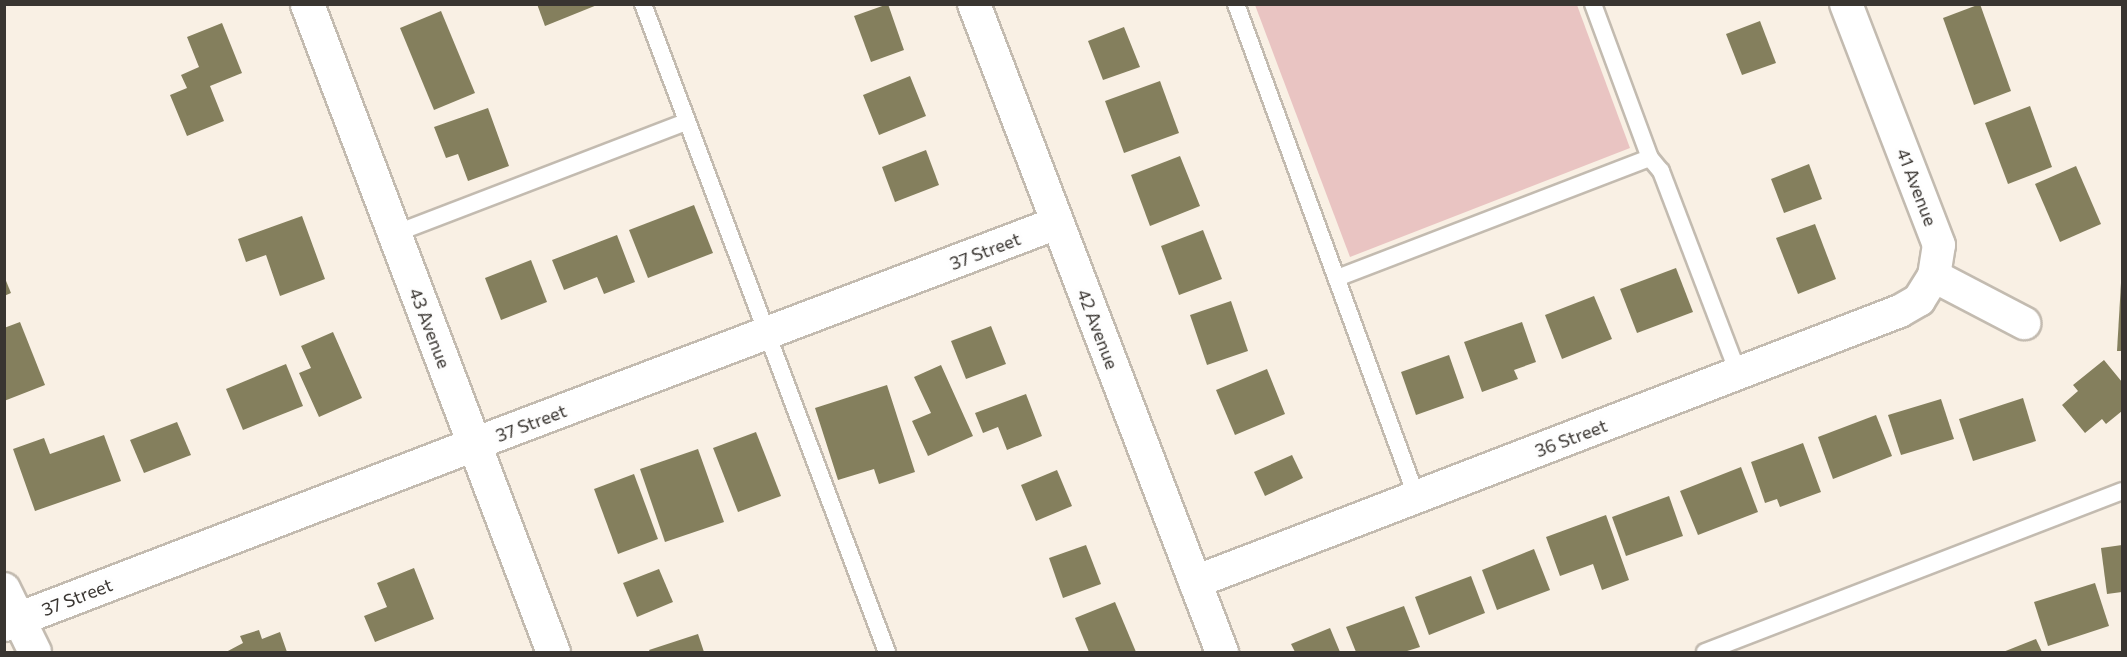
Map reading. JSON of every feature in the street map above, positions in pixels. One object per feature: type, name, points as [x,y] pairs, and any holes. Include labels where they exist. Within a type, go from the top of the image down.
[{"type":"street","name":"43 Avenue","points":[[307,4],[553,652]]},
{"type":"street","name":"42 Avenue","points":[[974,4],[1222,652]]},
{"type":"street","name":"41 Avenue","points":[[1846,4],[1935,230],[1939,258],[1934,276]]},
{"type":"street","name":"37 Street","points":[[12,621],[1057,223]]},
{"type":"street","points":[[1934,276],[2024,323]]},
{"type":"street","name":"36 Street","points":[[1195,582],[1900,311],[1919,300],[1934,276]]},
{"type":"street","points":[[4,589],[12,621],[35,652]]},
{"type":"lane","points":[[643,4],[765,335],[887,652]]},
{"type":"lane","points":[[1236,4],[1417,498]]},
{"type":"lane","points":[[1593,4],[1650,158],[1661,171],[1738,373]]},
{"type":"lane","points":[[394,234],[686,122]]},
{"type":"lane","points":[[1337,278],[1650,158]]},
{"type":"lane","points":[[1705,652],[2122,490]]},
{"type":"shaded area","points":[[1255,5],[1577,5],[1630,148],[1350,257]]},
{"type":"building","points":[[537,4],[597,4],[597,5],[545,26]]},
{"type":"building","points":[[888,4],[904,50],[871,62],[854,16]]},
{"type":"building","points":[[1980,4],[2011,91],[1974,105],[1943,18]]},
{"type":"building","points":[[441,11],[475,93],[434,110],[400,28]]},
{"type":"building","points":[[1760,21],[1776,63],[1742,75],[1726,34]]},
{"type":"building","points":[[222,23],[242,73],[210,86],[224,121],[187,136],[170,95],[187,88],[181,75],[199,67],[187,37]]},
{"type":"building","points":[[1124,27],[1140,67],[1103,80],[1088,41]]},
{"type":"building","points":[[910,76],[926,116],[879,135],[863,95]]},
{"type":"building","points":[[1160,81],[1179,133],[1124,153],[1105,101]]},
{"type":"building","points":[[2030,106],[2052,167],[2008,184],[1985,123]]},
{"type":"building","points":[[488,108],[509,166],[468,181],[458,154],[446,158],[434,127]]},
{"type":"building","points":[[926,150],[939,185],[895,202],[882,167]]},
{"type":"building","points":[[1180,156],[1200,206],[1150,226],[1131,175]]},
{"type":"building","points":[[1809,164],[1822,199],[1784,213],[1771,179]]},
{"type":"building","points":[[2076,166],[2101,224],[2060,242],[2035,184]]},
{"type":"building","points":[[694,205],[713,253],[648,278],[629,230]]},
{"type":"building","points":[[302,216],[325,279],[280,296],[266,255],[246,262],[238,239]]},
{"type":"building","points":[[1815,224],[1836,279],[1798,294],[1776,238]]},
{"type":"building","points":[[1203,230],[1222,279],[1179,295],[1161,246]]},
{"type":"building","points":[[617,235],[635,282],[604,294],[597,277],[564,290],[552,260]]},
{"type":"building","points":[[531,260],[547,302],[501,320],[485,278]]},
{"type":"building","points":[[1676,268],[1693,312],[1637,333],[1620,289]]},
{"type":"building","points":[[4,276],[11,293],[4,296]]},
{"type":"building","points":[[2121,283],[2122,351],[2117,351]]},
{"type":"building","points":[[1594,296],[1612,339],[1562,359],[1545,315]]},
{"type":"building","points":[[1231,301],[1248,351],[1207,365],[1190,315]]},
{"type":"building","points":[[20,322],[45,385],[4,401],[4,328]]},
{"type":"building","points":[[1522,322],[1536,362],[1514,370],[1518,379],[1482,392],[1464,342]]},
{"type":"building","points":[[991,326],[1006,364],[966,379],[951,341]]},
{"type":"building","points":[[333,332],[362,398],[319,417],[299,373],[311,368],[301,346]]},
{"type":"building","points":[[1449,355],[1464,398],[1416,415],[1401,372]]},
{"type":"building","points":[[2104,360],[2122,382],[2122,411],[2106,424],[2102,419],[2085,433],[2062,405],[2078,391],[2073,385]]},
{"type":"building","points":[[286,364],[303,406],[243,430],[226,389]]},
{"type":"building","points":[[941,365],[973,436],[928,456],[912,421],[931,413],[914,377]]},
{"type":"building","points":[[1267,369],[1285,414],[1235,435],[1216,390]]},
{"type":"building","points":[[887,385],[915,472],[879,484],[874,469],[838,480],[815,408]]},
{"type":"building","points":[[1026,394],[1042,436],[1007,450],[998,427],[983,433],[975,413]]},
{"type":"building","points":[[2023,398],[2036,441],[1973,461],[1959,419]]},
{"type":"building","points":[[1941,399],[1954,439],[1901,455],[1888,415]]},
{"type":"building","points":[[1876,415],[1892,456],[1833,479],[1818,437]]},
{"type":"building","points":[[177,422],[191,455],[144,473],[130,440]]},
{"type":"building","points":[[756,432],[781,496],[738,512],[713,448]]},
{"type":"building","points":[[104,435],[121,481],[35,511],[13,449],[44,438],[50,454]]},
{"type":"building","points":[[1803,443],[1821,492],[1780,507],[1777,499],[1765,503],[1751,462]]},
{"type":"building","points":[[698,449],[724,522],[665,542],[640,469]]},
{"type":"building","points":[[1292,455],[1303,478],[1265,496],[1254,472]]},
{"type":"building","points":[[1741,467],[1758,512],[1698,535],[1680,491]]},
{"type":"building","points":[[1057,470],[1072,506],[1036,521],[1021,485]]},
{"type":"building","points":[[634,474],[658,539],[618,554],[594,489]]},
{"type":"building","points":[[1669,496],[1683,536],[1626,556],[1612,517]]},
{"type":"building","points":[[1606,515],[1629,580],[1602,590],[1593,564],[1560,576],[1546,537]]},
{"type":"building","points":[[1086,545],[1101,584],[1063,598],[1049,558]]},
{"type":"building","points":[[2122,545],[2122,592],[2107,594],[2101,548]]},
{"type":"building","points":[[1534,549],[1550,590],[1497,610],[1482,570]]},
{"type":"building","points":[[414,568],[434,619],[375,642],[364,616],[387,607],[377,583]]},
{"type":"building","points":[[659,569],[673,602],[637,617],[623,583]]},
{"type":"building","points":[[1471,576],[1485,613],[1429,635],[1415,597]]},
{"type":"building","points":[[2095,583],[2109,626],[2048,646],[2034,602]]},
{"type":"building","points":[[1115,602],[1136,652],[1089,652],[1075,618]]},
{"type":"building","points":[[1404,606],[1420,647],[1404,652],[1356,652],[1346,627]]},
{"type":"building","points":[[1330,628],[1340,652],[1295,652],[1291,644]]},
{"type":"building","points":[[259,630],[262,639],[280,632],[287,652],[226,652],[243,643],[240,636]]},
{"type":"building","points":[[698,634],[704,652],[650,652],[649,650]]},
{"type":"building","points":[[2036,639],[2042,652],[2003,652]]}]
